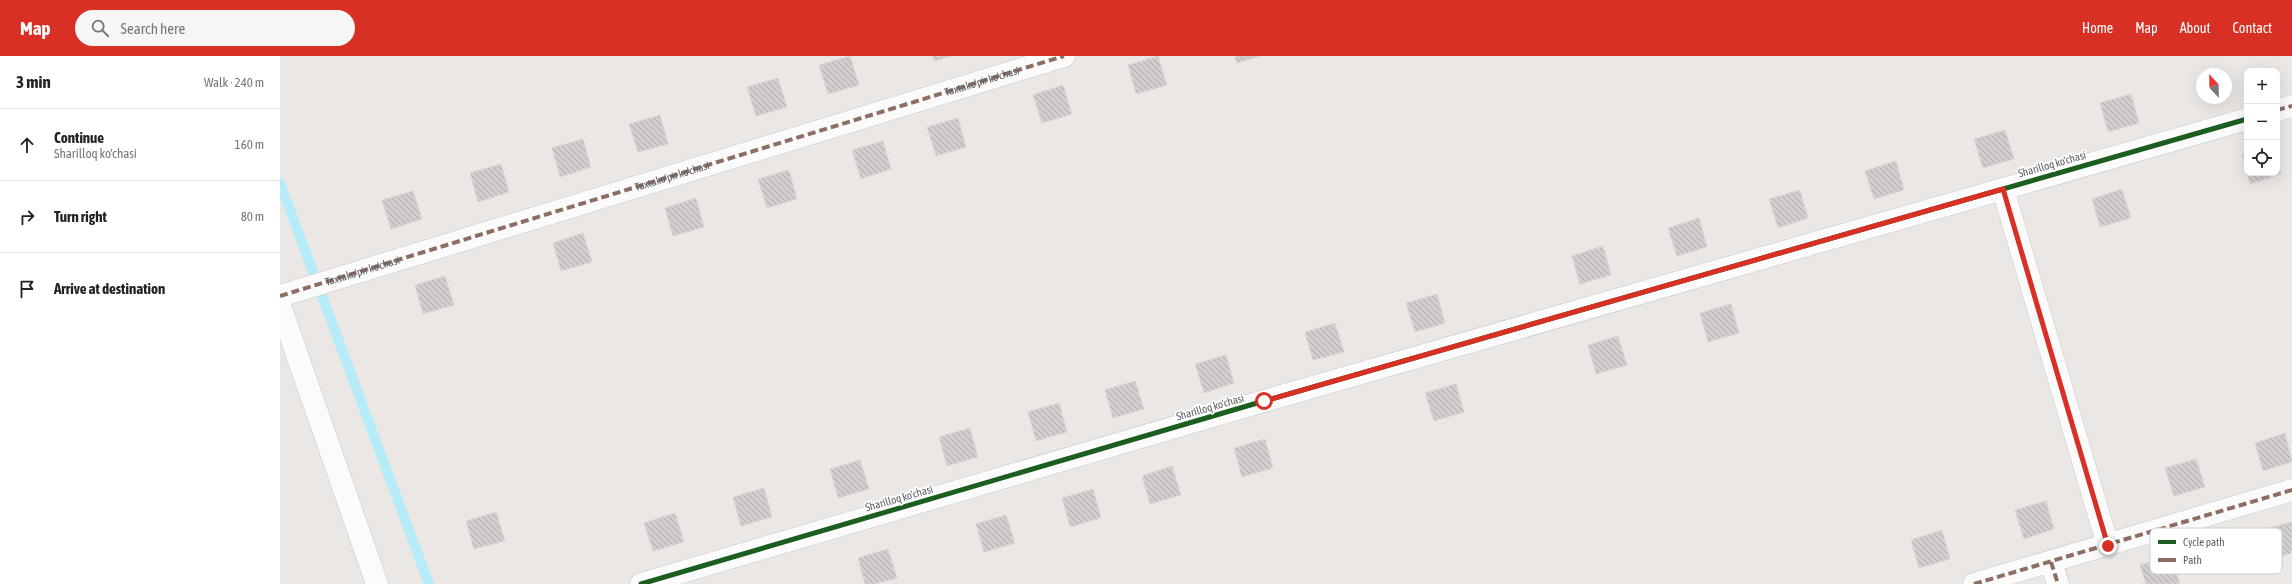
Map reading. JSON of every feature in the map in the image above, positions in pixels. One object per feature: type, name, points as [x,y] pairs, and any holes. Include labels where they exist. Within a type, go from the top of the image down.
[{"type":"street","name":"Taxtako'pir ko'chasi","points":[[280,296],[1064,56]]},
{"type":"street","points":[[2280,109],[2292,106]]},
{"type":"street","name":"Sharilloq ko'chasi","points":[[641,584],[1256,403],[2244,120]]},
{"type":"street","points":[[2003,189],[2108,546]]},
{"type":"street","points":[[280,306],[377,584]]},
{"type":"street","points":[[2167,528],[2292,490]]},
{"type":"street","points":[[1974,584],[2150,533]]},
{"type":"street","points":[[2051,562],[2058,584]]},
{"type":"building","points":[[850,56],[859,85],[828,94],[819,65]]},
{"type":"building","points":[[933,56],[951,56],[934,61]]},
{"type":"building","points":[[1158,56],[1167,85],[1136,94],[1128,65]]},
{"type":"building","points":[[1235,56],[1260,56],[1237,63]]},
{"type":"building","points":[[778,78],[787,107],[756,116],[747,87]]},
{"type":"building","points":[[1063,85],[1072,114],[1042,123],[1033,95]]},
{"type":"building","points":[[2131,94],[2139,123],[2108,132],[2100,103]]},
{"type":"building","points":[[660,115],[668,144],[638,152],[629,124]]},
{"type":"building","points":[[958,118],[966,147],[936,156],[927,127]]},
{"type":"building","points":[[2005,130],[2014,159],[1983,168],[1974,139]]},
{"type":"building","points":[[583,139],[591,167],[560,177],[552,148]]},
{"type":"building","points":[[883,141],[891,169],[861,179],[852,150]]},
{"type":"building","points":[[1896,161],[1904,190],[1874,199],[1865,171]]},
{"type":"building","points":[[501,164],[509,192],[478,202],[470,173]]},
{"type":"building","points":[[789,170],[797,199],[767,208],[758,179]]},
{"type":"building","points":[[2248,176],[2275,176],[2250,184]]},
{"type":"building","points":[[2122,189],[2131,218],[2100,227],[2092,199]]},
{"type":"building","points":[[1800,190],[1808,218],[1778,228],[1769,199]]},
{"type":"building","points":[[413,191],[422,219],[391,229],[382,200]]},
{"type":"building","points":[[696,198],[704,227],[673,236],[665,208]]},
{"type":"building","points":[[1699,218],[1707,247],[1677,256],[1668,228]]},
{"type":"building","points":[[583,233],[592,262],[561,271],[553,243]]},
{"type":"building","points":[[1603,246],[1611,275],[1580,284],[1572,256]]},
{"type":"building","points":[[445,276],[454,305],[423,314],[415,285]]},
{"type":"building","points":[[1437,294],[1445,323],[1415,332],[1406,303]]},
{"type":"building","points":[[1731,304],[1739,333],[1708,342],[1700,313]]},
{"type":"building","points":[[1335,323],[1344,352],[1313,360],[1305,332]]},
{"type":"building","points":[[1618,336],[1627,365],[1596,374],[1588,345]]},
{"type":"building","points":[[1226,355],[1234,383],[1204,393],[1195,364]]},
{"type":"building","points":[[1135,381],[1144,409],[1113,418],[1105,390]]},
{"type":"building","points":[[1456,384],[1464,412],[1434,421],[1425,393]]},
{"type":"building","points":[[1059,403],[1067,432],[1036,441],[1028,412]]},
{"type":"building","points":[[970,428],[978,457],[947,466],[939,437]]},
{"type":"building","points":[[2285,433],[2292,462],[2263,471],[2255,443]]},
{"type":"building","points":[[1265,439],[1273,468],[1242,477],[1234,448]]},
{"type":"building","points":[[2196,459],[2205,487],[2174,496],[2165,468]]},
{"type":"building","points":[[860,460],[869,489],[838,498],[830,469]]},
{"type":"building","points":[[1172,466],[1181,495],[1150,504],[1142,476]]},
{"type":"building","points":[[764,488],[772,517],[741,526],[733,497]]},
{"type":"building","points":[[1093,489],[1101,518],[1070,527],[1062,498]]},
{"type":"building","points":[[2046,501],[2054,529],[2024,539],[2015,510]]},
{"type":"building","points":[[496,512],[505,541],[474,549],[466,521]]},
{"type":"building","points":[[675,513],[684,542],[653,551],[644,523]]},
{"type":"building","points":[[1006,515],[1015,543],[984,552],[976,524]]},
{"type":"building","points":[[2292,522],[2292,553],[2282,556],[2282,528],[2270,528]]},
{"type":"building","points":[[1942,530],[1950,559],[1919,568],[1911,540]]},
{"type":"building","points":[[888,549],[897,578],[875,584],[865,584],[858,558]]},
{"type":"building","points":[[2150,562],[2150,574],[2177,574],[2180,584],[2146,584],[2140,565]]},
{"type":"waterway","points":[[280,183],[429,584]]},
{"type":"marked path","points":[[280,296],[1064,56]]},
{"type":"marked path","points":[[2280,109],[2292,106]]},
{"type":"marked path","points":[[2003,189],[2108,546]]},
{"type":"marked path","points":[[2163,528],[2292,490]]},
{"type":"marked path","points":[[1974,584],[2150,532]]},
{"type":"marked path","points":[[2051,562],[2058,584]]},
{"type":"cycle path","points":[[641,584],[1264,401],[2244,120]]},
{"type":"route","points":[[1264,401],[2003,189],[2108,546]]}]
